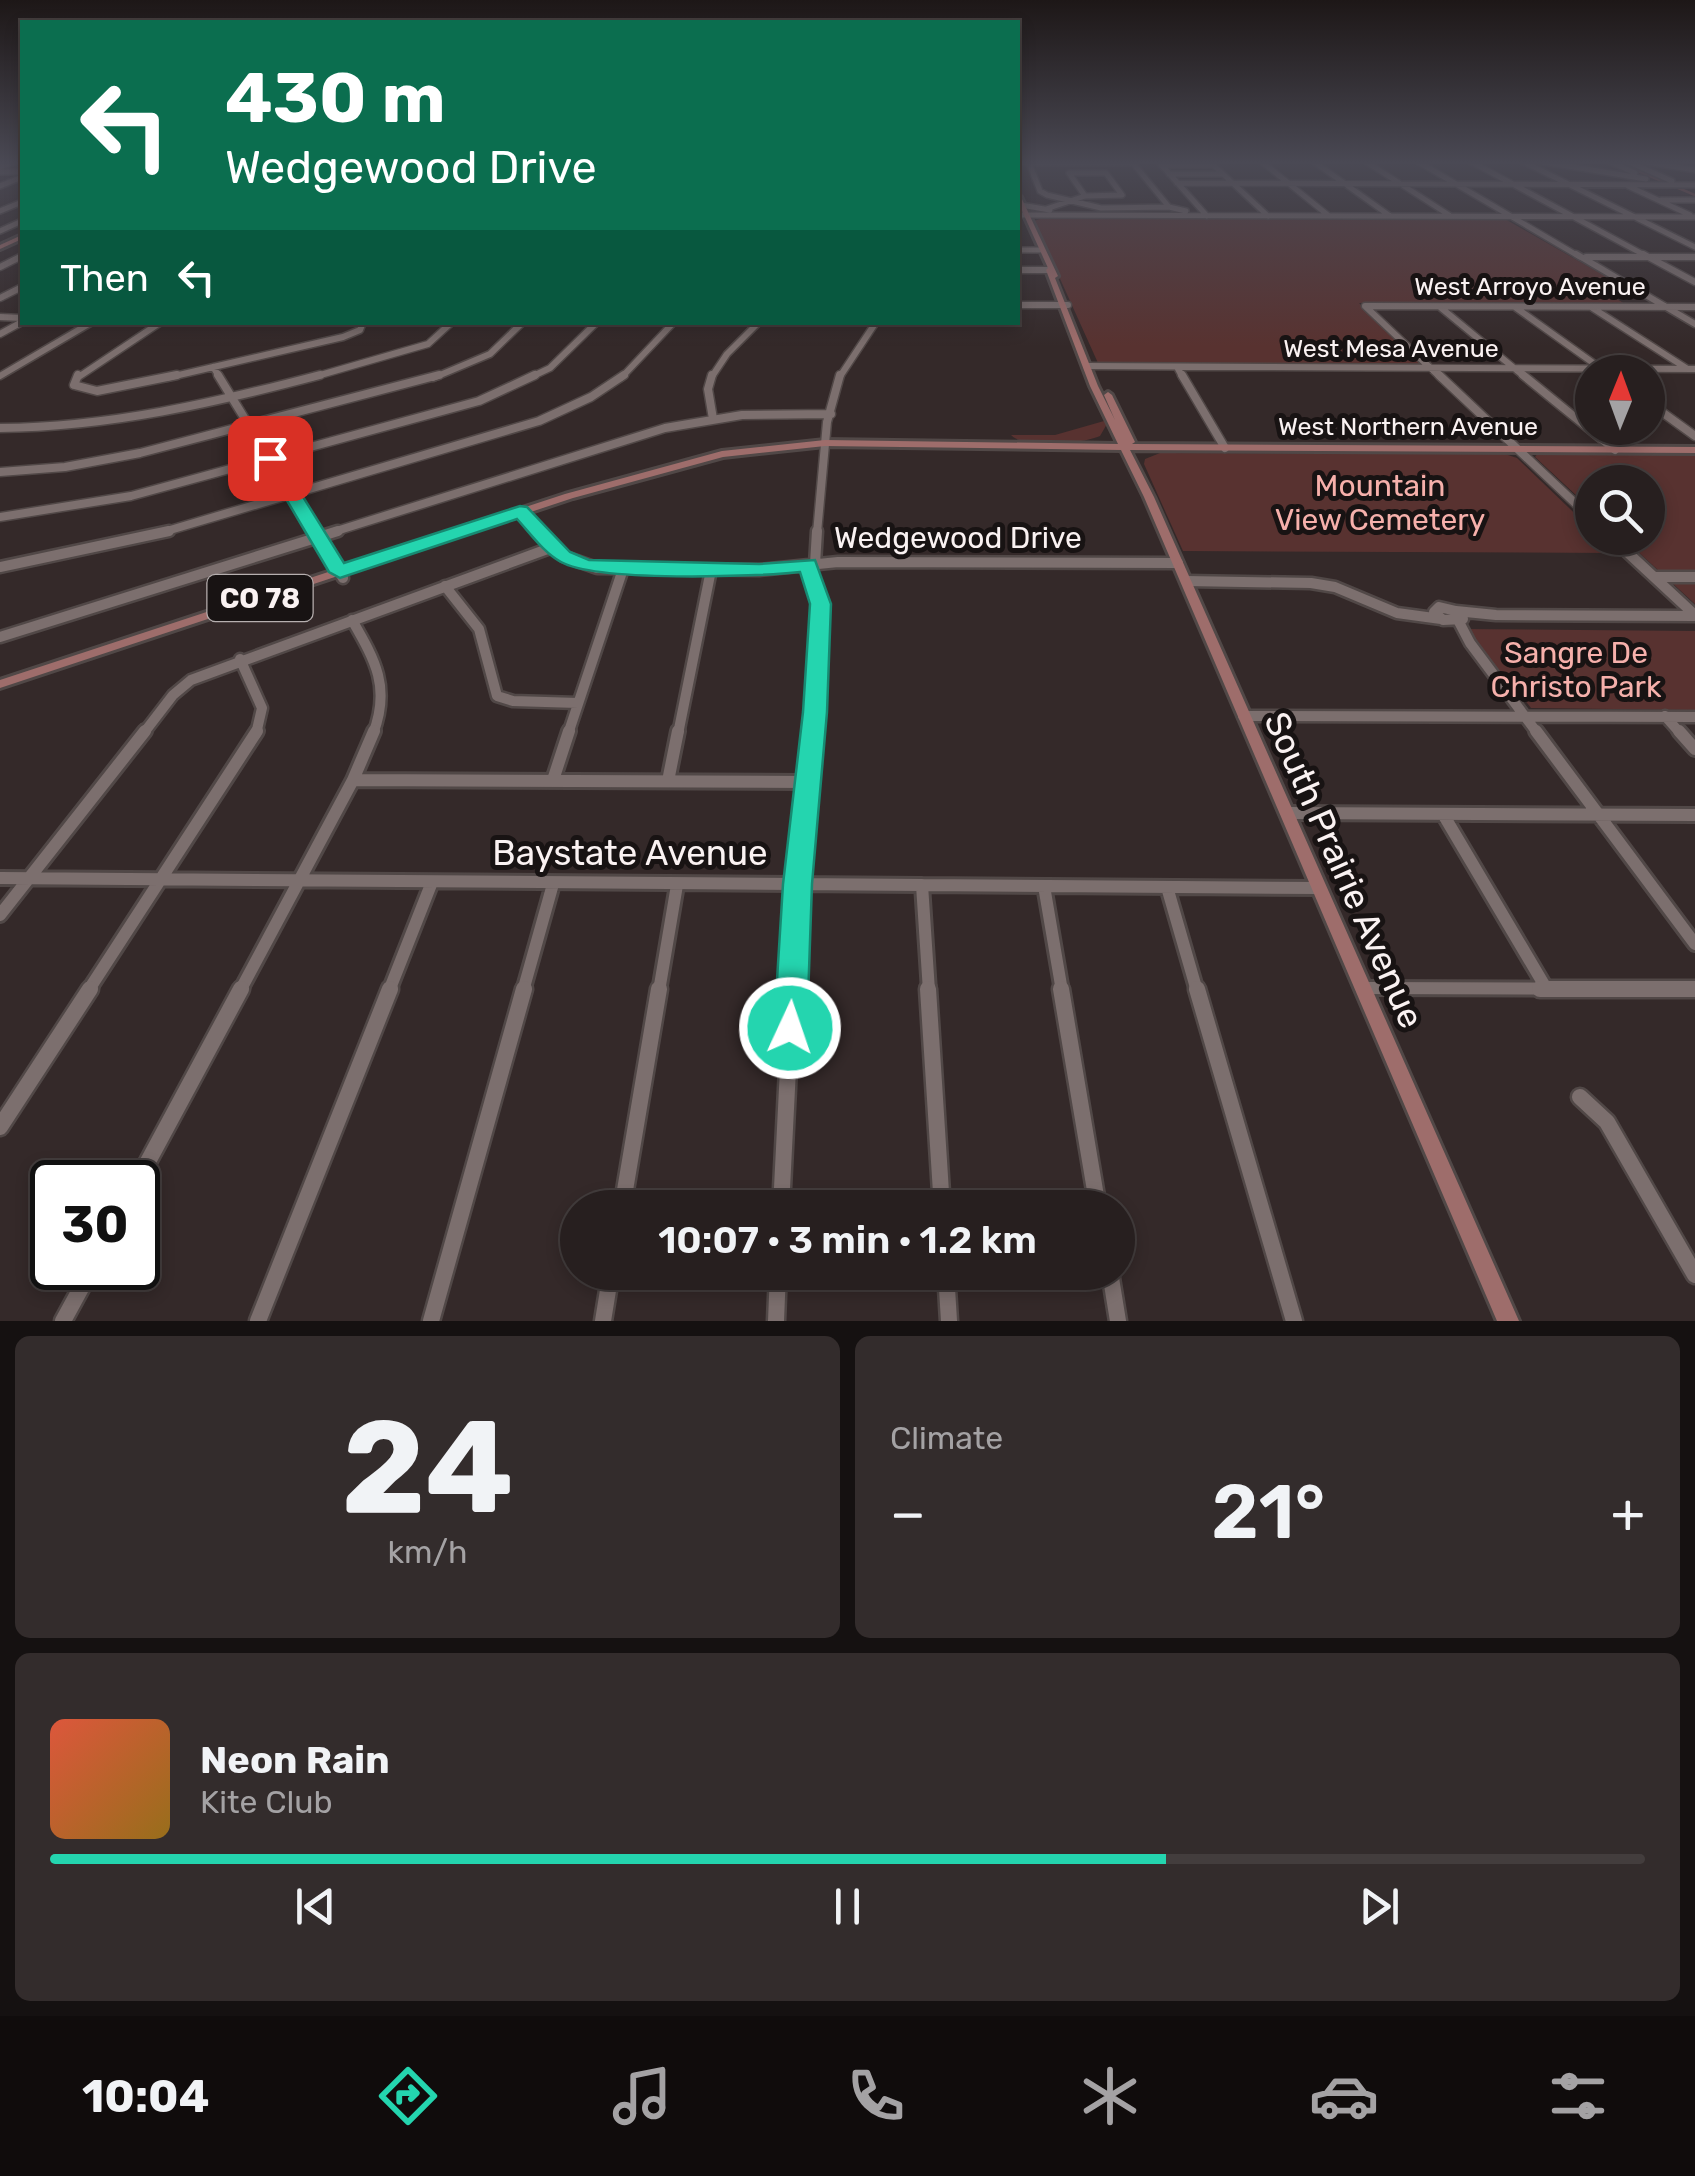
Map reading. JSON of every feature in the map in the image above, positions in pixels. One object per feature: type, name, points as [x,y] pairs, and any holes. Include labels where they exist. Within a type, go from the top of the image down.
[{"type":"main road","name":"South Prairie Avenue","points":[[1027,223],[1130,442],[1124,446]]},
{"type":"main road","name":"South Prairie Avenue","points":[[1091,366],[1112,426],[1135,466],[1186,581],[1508,1321]]},
{"type":"main road","points":[[1075,444],[1104,437],[1112,426]]},
{"type":"main road","name":"West Northern Avenue","points":[[0,694],[523,514],[723,459],[825,446],[1124,446]]},
{"type":"main road","name":"West Northern Avenue","points":[[1010,446],[1695,450]]},
{"type":"main road","points":[[1135,466],[1140,458],[1161,448]]},
{"type":"main road","name":"West Northern Avenue","points":[[0,684],[341,575]]},
{"type":"street","points":[[1523,223],[1695,324]]},
{"type":"street","points":[[1584,223],[1695,282]]},
{"type":"street","points":[[1645,223],[1695,247]]},
{"type":"street","points":[[1020,250],[1040,250]]},
{"type":"street","points":[[1581,257],[1695,257]]},
{"type":"street","points":[[1020,270],[1049,270]]},
{"type":"street","points":[[1020,304],[1064,305]]},
{"type":"street","name":"West Arroyo Avenue","points":[[1432,368],[1365,306],[1695,307]]},
{"type":"street","points":[[1439,306],[1615,450]]},
{"type":"street","points":[[1514,306],[1583,355]]},
{"type":"street","points":[[1590,306],[1692,370]]},
{"type":"street","points":[[0,376],[87,325]]},
{"type":"street","points":[[156,325],[78,375],[74,384],[89,390],[117,389],[343,338],[360,330],[362,325]]},
{"type":"street","points":[[0,428],[50,430],[96,425],[232,395],[412,351],[436,338],[449,325]]},
{"type":"street","points":[[0,472],[110,459],[457,370],[496,350],[520,325]]},
{"type":"street","points":[[0,517],[131,496],[457,408],[515,387],[558,362],[594,325]]},
{"type":"street","points":[[0,567],[134,542],[504,434],[568,408],[625,374],[656,335],[670,325]]},
{"type":"street","points":[[713,418],[706,397],[709,379],[755,325]]},
{"type":"street","points":[[782,1190],[797,884],[820,604],[811,564],[825,446],[839,378],[874,325]]},
{"type":"street","name":"West Mesa Avenue","points":[[1091,366],[1575,369]]},
{"type":"street","points":[[213,367],[341,575]]},
{"type":"street","points":[[1177,367],[1225,448]]},
{"type":"street","points":[[1432,368],[1575,503]]},
{"type":"street","name":"West Mesa Avenue","points":[[1665,370],[1692,370]]},
{"type":"street","points":[[0,636],[665,428],[713,418],[831,414]]},
{"type":"street","points":[[1665,414],[1695,436]]},
{"type":"street","name":"Wedgewood Drive","points":[[523,514],[553,547],[585,566],[623,570],[811,564],[1178,564]]},
{"type":"street","points":[[0,916],[174,695],[191,680],[553,547]]},
{"type":"street","points":[[1630,555],[1695,616]]},
{"type":"street","points":[[554,780],[623,570]]},
{"type":"street","points":[[668,781],[711,570]]},
{"type":"street","points":[[1654,578],[1695,577]]},
{"type":"street","points":[[1186,581],[1311,582],[1335,587],[1396,613],[1440,617],[1470,643],[1695,944]]},
{"type":"street","points":[[445,586],[478,629],[497,696],[513,702],[578,702]]},
{"type":"street","points":[[1440,617],[1443,607],[1459,618],[1470,643]]},
{"type":"street","points":[[1459,618],[1695,616]]},
{"type":"street","points":[[148,1160],[353,780],[378,721],[380,668],[352,620]]},
{"type":"street","points":[[0,1127],[258,730],[262,708],[240,659]]},
{"type":"street","points":[[1243,716],[1695,716]]},
{"type":"street","points":[[1665,716],[1695,750]]},
{"type":"street","points":[[353,780],[806,782]]},
{"type":"street","points":[[1286,813],[1695,815]]},
{"type":"street","points":[[1443,814],[1546,988]]},
{"type":"street","name":"Baystate Avenue","points":[[0,878],[1319,888]]},
{"type":"street","points":[[258,1321],[432,882]]},
{"type":"street","points":[[431,1321],[553,884]]},
{"type":"street","points":[[625,1190],[678,884]]},
{"type":"street","points":[[922,885],[941,1190]]},
{"type":"street","points":[[1044,886],[1095,1190]]},
{"type":"street","points":[[1167,887],[1294,1321]]},
{"type":"street","points":[[1364,988],[1695,990]]},
{"type":"street","points":[[1580,1097],[1607,1122],[1695,1275]]},
{"type":"street","points":[[63,1321],[80,1290]]},
{"type":"street","points":[[603,1321],[608,1290]]},
{"type":"street","points":[[776,1321],[777,1290]]},
{"type":"street","points":[[947,1290],[948,1321]]},
{"type":"street","points":[[1113,1290],[1118,1321]]},
{"type":"green space","points":[[1035,223],[1511,223],[1612,280],[1588,281],[1625,304],[1359,303],[1422,365],[1098,363]]},
{"type":"green space","points":[[1094,395],[1107,424],[1100,436],[1053,444],[1027,442],[1011,435],[1055,435],[1104,421]]},
{"type":"green space","name":"Mountain View Cemetery","points":[[1160,453],[1505,454],[1517,458],[1575,514],[1575,553],[1183,551],[1145,459]]},
{"type":"green space","name":"Mountain View Cemetery","points":[[1538,453],[1695,454],[1695,604],[1642,555],[1665,555],[1665,465],[1575,465],[1575,494],[1535,457]]},
{"type":"green space","name":"Sangre De Christo Park","points":[[1456,629],[1695,631],[1695,710],[1531,708],[1511,682],[1488,670]]},
{"type":"route","points":[[270,458],[340,572],[520,511],[563,556],[585,566],[623,570],[759,570],[808,565],[820,604],[815,712],[797,884],[790,1028]]}]
